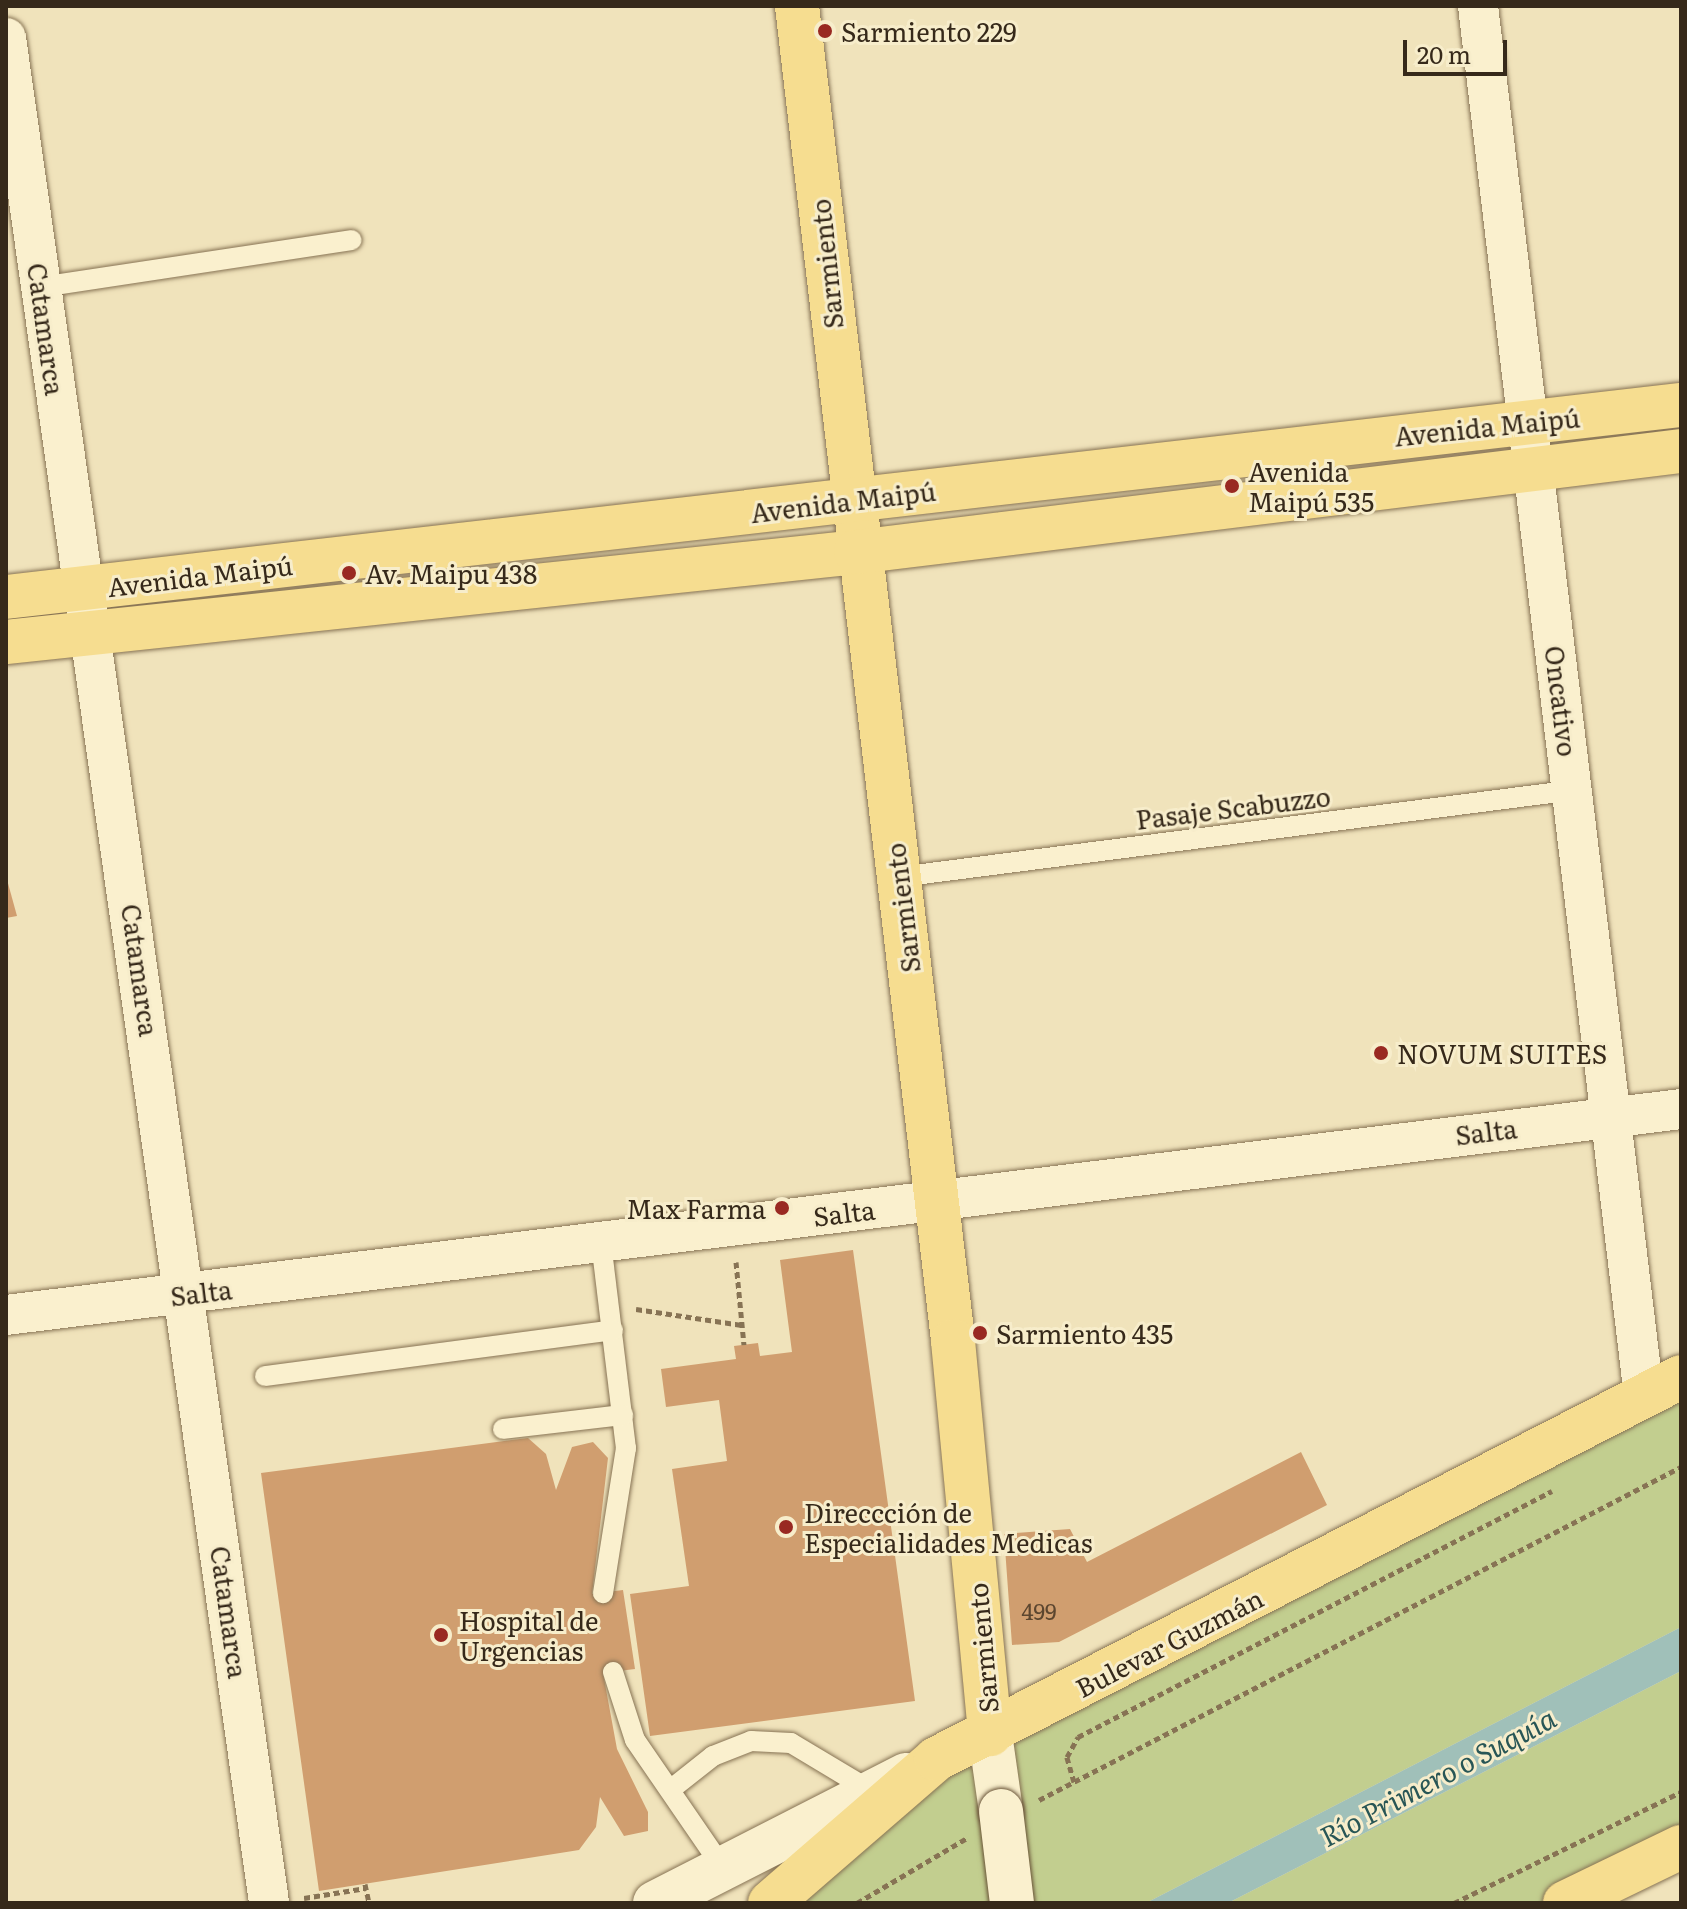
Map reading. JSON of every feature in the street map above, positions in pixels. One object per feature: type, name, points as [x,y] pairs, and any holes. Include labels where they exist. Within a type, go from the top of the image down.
[{"type":"main road","name":"Sarmiento","points":[[797,6],[849,500],[899,877],[936,1200],[990,1734],[1012,1903]]},
{"type":"main road","name":"Avenida Maipú","points":[[6,597],[1681,405]]},
{"type":"main road","name":"Avenida Maipú","points":[[6,642],[856,552],[1531,465],[1681,451]]},
{"type":"main road","name":"Bulevar Guzmán","points":[[655,1903],[1662,1387]]},
{"type":"main road","points":[[770,1903],[936,1759]]},
{"type":"main road","points":[[1565,1903],[1681,1847]]},
{"type":"street","name":"Oncativo","points":[[1478,6],[1525,421],[1613,1115],[1662,1387]]},
{"type":"street","name":"Catamarca","points":[[6,38],[187,1294],[269,1903]]},
{"type":"street","name":"Salta","points":[[6,1315],[1681,1109]]},
{"type":"lane","points":[[41,287],[351,240]]},
{"type":"lane","name":"Pasaje Scabuzzo","points":[[899,877],[1574,790]]},
{"type":"lane","points":[[601,1242],[626,1448],[603,1593]]},
{"type":"lane","points":[[265,1376],[613,1330]]},
{"type":"lane","points":[[503,1429],[623,1415]]},
{"type":"lane","points":[[613,1672],[635,1740],[723,1868]]},
{"type":"lane","points":[[670,1790],[713,1756],[751,1741],[791,1743],[873,1792]]},
{"type":"path","points":[[740,1304],[744,1345]]},
{"type":"path","points":[[609,1305],[742,1325]]},
{"type":"path","points":[[857,1903],[1003,1816],[1681,1467]]},
{"type":"path","points":[[1074,1782],[1067,1757],[1078,1737],[1568,1483]]},
{"type":"path","points":[[1454,1903],[1681,1792]]},
{"type":"path","points":[[308,1898],[366,1886],[369,1903]]},
{"type":"green space","points":[[1681,1377],[1681,1627],[1146,1903],[770,1903],[936,1759]]},
{"type":"green space","points":[[1681,1671],[1681,1847],[1565,1903],[1228,1903]]},
{"type":"water","name":"Río Primero o Suquía","points":[[1681,1627],[1681,1671],[1228,1903],[1146,1903]]},
{"type":"building","points":[[6,876],[17,916],[6,918]]},
{"type":"building","name":"Direccción de Especialidades Medicas","points":[[853,1250],[915,1701],[650,1736],[630,1594],[689,1586],[672,1469],[727,1461],[719,1400],[666,1407],[661,1369],[736,1359],[734,1346],[758,1343],[760,1356],[792,1352],[780,1260]]},
{"type":"building","name":"Hospital de Urgencias","points":[[528,1438],[546,1454],[556,1490],[572,1447],[593,1442],[608,1458],[592,1594],[623,1590],[635,1669],[603,1673],[617,1749],[648,1812],[648,1831],[624,1836],[600,1797],[596,1827],[579,1850],[319,1891],[261,1473]]},
{"type":"building","points":[[1301,1452],[1327,1505],[1059,1642],[1012,1645],[1004,1534],[1070,1529],[1087,1562]]},
{"type":"place","name":"Sarmiento 229","points":[[825,31]]},
{"type":"place","name":"Avenida Maipú 535","points":[[1232,486]]},
{"type":"place","name":"Av. Maipu 438","points":[[349,573]]},
{"type":"place","name":"NOVUM SUITES","points":[[1381,1053]]},
{"type":"place","name":"Max Farma","points":[[782,1208]]},
{"type":"place","name":"Sarmiento 435","points":[[980,1333]]},
{"type":"place","name":"Direccción de Especialidades Medicas","points":[[786,1527]]},
{"type":"place","name":"Hospital de Urgencias","points":[[441,1635]]}]
